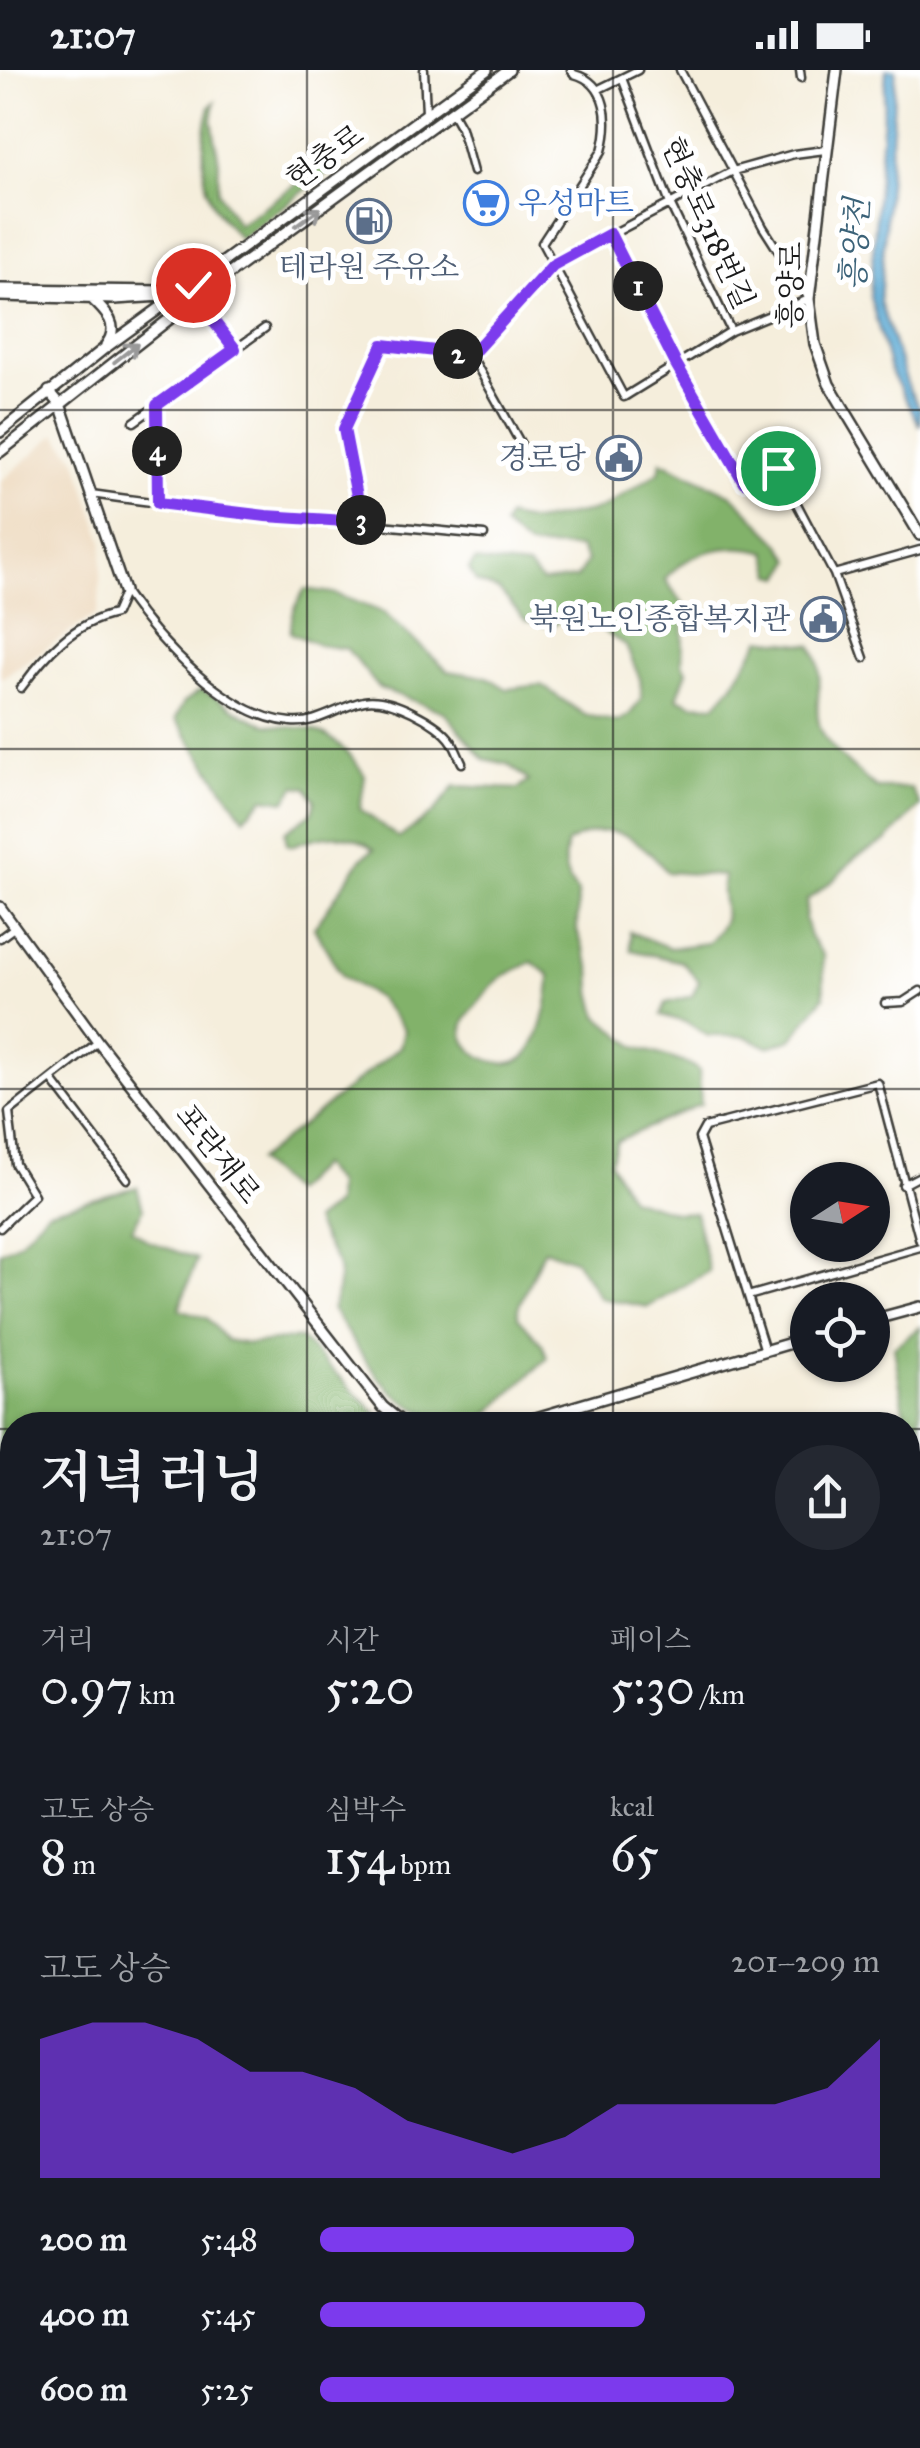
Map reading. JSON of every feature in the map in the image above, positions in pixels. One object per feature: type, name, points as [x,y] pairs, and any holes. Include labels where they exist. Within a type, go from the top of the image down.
[{"type":"street","points":[[424,70],[426,114]]},
{"type":"street","name":"현충로","points":[[0,432],[87,363],[487,70]]},
{"type":"street","name":"현충로","points":[[0,452],[196,298],[509,70]]},
{"type":"street","points":[[572,70],[589,78],[599,89],[606,137],[602,152],[542,243],[624,397],[730,331],[809,299],[762,226],[680,70]]},
{"type":"street","points":[[599,89],[638,70]]},
{"type":"street","name":"흥양로","points":[[837,70],[809,299],[814,344],[829,384],[920,535]]},
{"type":"street","name":"현충로318번길","points":[[622,78],[670,204],[730,331]]},
{"type":"street","points":[[443,101],[461,128],[473,172]]},
{"type":"street","points":[[471,355],[553,265],[733,171],[825,150]]},
{"type":"street","points":[[610,234],[676,364],[744,482],[778,468],[834,574],[864,658]]},
{"type":"street","points":[[0,288],[168,294]]},
{"type":"street","points":[[0,296],[91,298],[168,294],[189,288],[235,349]]},
{"type":"street","points":[[87,363],[111,338],[113,328],[110,316],[91,298]]},
{"type":"street","points":[[134,422],[266,328]]},
{"type":"street","points":[[362,522],[344,429],[383,345],[471,355]]},
{"type":"street","points":[[471,355],[527,455]]},
{"type":"street","points":[[49,392],[60,404],[124,592],[144,621],[204,682],[264,716],[293,723],[333,714],[365,700],[390,702],[450,739],[462,763]]},
{"type":"street","points":[[157,405],[158,503]]},
{"type":"street","points":[[91,494],[266,516],[484,536]]},
{"type":"street","points":[[834,574],[920,550]]},
{"type":"street","points":[[21,688],[44,655],[93,618],[114,614],[124,592]]},
{"type":"street","name":"포란재로","points":[[0,908],[98,1042],[390,1412]]},
{"type":"street","points":[[0,938],[15,927]]},
{"type":"street","points":[[885,1003],[904,1002],[920,991]]},
{"type":"street","points":[[0,1228],[34,1195],[15,1164],[10,1112],[98,1042]]},
{"type":"street","points":[[52,1080],[127,1178]]},
{"type":"street","points":[[748,1296],[920,1244],[878,1083],[705,1128],[699,1138],[748,1296],[766,1350]]},
{"type":"street","points":[[903,1186],[920,1176]]},
{"type":"street","points":[[890,1315],[920,1307]]},
{"type":"street","points":[[556,1412],[790,1343]]},
{"type":"shaded area","points":[[56,434],[76,458],[103,541],[98,613],[0,679],[0,482]]},
{"type":"green space","points":[[215,102],[212,120],[219,162],[218,192],[238,225],[344,151],[341,163],[240,239],[215,208],[206,185],[205,130],[210,106]]},
{"type":"green space","points":[[661,461],[732,495],[792,560],[782,577],[773,575],[767,552],[725,549],[686,561],[665,579],[684,606],[682,663],[687,671],[677,698],[692,704],[715,705],[732,686],[761,639],[811,645],[820,677],[818,719],[826,738],[876,788],[911,788],[920,806],[886,841],[855,858],[807,900],[805,919],[810,937],[823,955],[824,997],[792,1039],[768,1047],[745,1036],[708,1036],[688,1023],[661,1015],[666,1003],[692,996],[699,981],[682,962],[631,950],[630,932],[670,948],[707,943],[725,916],[724,876],[667,872],[634,840],[611,832],[598,832],[567,843],[565,870],[578,893],[577,931],[591,969],[598,1016],[636,1047],[699,1071],[701,1104],[617,1141],[610,1162],[630,1198],[675,1212],[695,1213],[709,1271],[648,1307],[600,1298],[576,1261],[544,1249],[518,1308],[518,1317],[542,1344],[547,1358],[491,1412],[424,1412],[406,1402],[374,1372],[332,1309],[338,1269],[314,1221],[335,1205],[336,1184],[320,1165],[292,1192],[257,1161],[400,1047],[404,1030],[379,999],[342,976],[314,928],[362,858],[374,849],[344,836],[287,844],[285,832],[312,813],[315,800],[307,788],[296,786],[285,801],[264,798],[244,818],[175,719],[184,702],[201,690],[257,721],[312,730],[328,737],[365,776],[360,809],[399,838],[433,813],[455,786],[518,789],[529,781],[508,764],[484,759],[444,712],[379,688],[347,649],[319,645],[291,633],[296,605],[305,589],[332,593],[383,612],[448,671],[487,677],[507,689],[541,685],[585,715],[618,722],[642,698],[640,679],[626,646],[604,631],[589,610],[569,614],[551,627],[525,620],[499,590],[476,582],[469,569],[475,561],[528,567],[542,582],[577,578],[587,561],[579,548],[528,547],[503,526],[508,517],[535,522],[604,507],[659,472]],"holes":[[[532,962],[550,975],[534,1045],[520,1060],[489,1060],[479,1056],[465,1041],[463,1031],[469,1013],[508,974]]]},
{"type":"green space","points":[[137,1187],[143,1209],[132,1229],[148,1241],[197,1259],[179,1309],[207,1318],[226,1340],[249,1344],[300,1338],[375,1412],[0,1412],[0,1252],[19,1242],[48,1211]]},
{"type":"green space","points":[[920,1327],[920,1412],[904,1412],[894,1347]]},
{"type":"water","points":[[886,70],[896,70],[880,302],[909,389],[920,409],[920,426],[890,370],[870,297]]},
{"type":"place","name":"우성마트","points":[[486,203]]},
{"type":"place","name":"테라원 주유소","points":[[369,221]]},
{"type":"place","name":"경로당","points":[[619,458]]},
{"type":"place","name":"북원노인종합복지관","points":[[823,619]]},
{"type":"route","points":[[193,285],[205,310],[235,349],[157,405],[158,503],[362,522],[344,429],[383,345],[471,355],[553,265],[610,234],[676,364],[744,482],[778,468]]},
{"type":"water label","name":"흥양천","points":[[855,244]]}]
